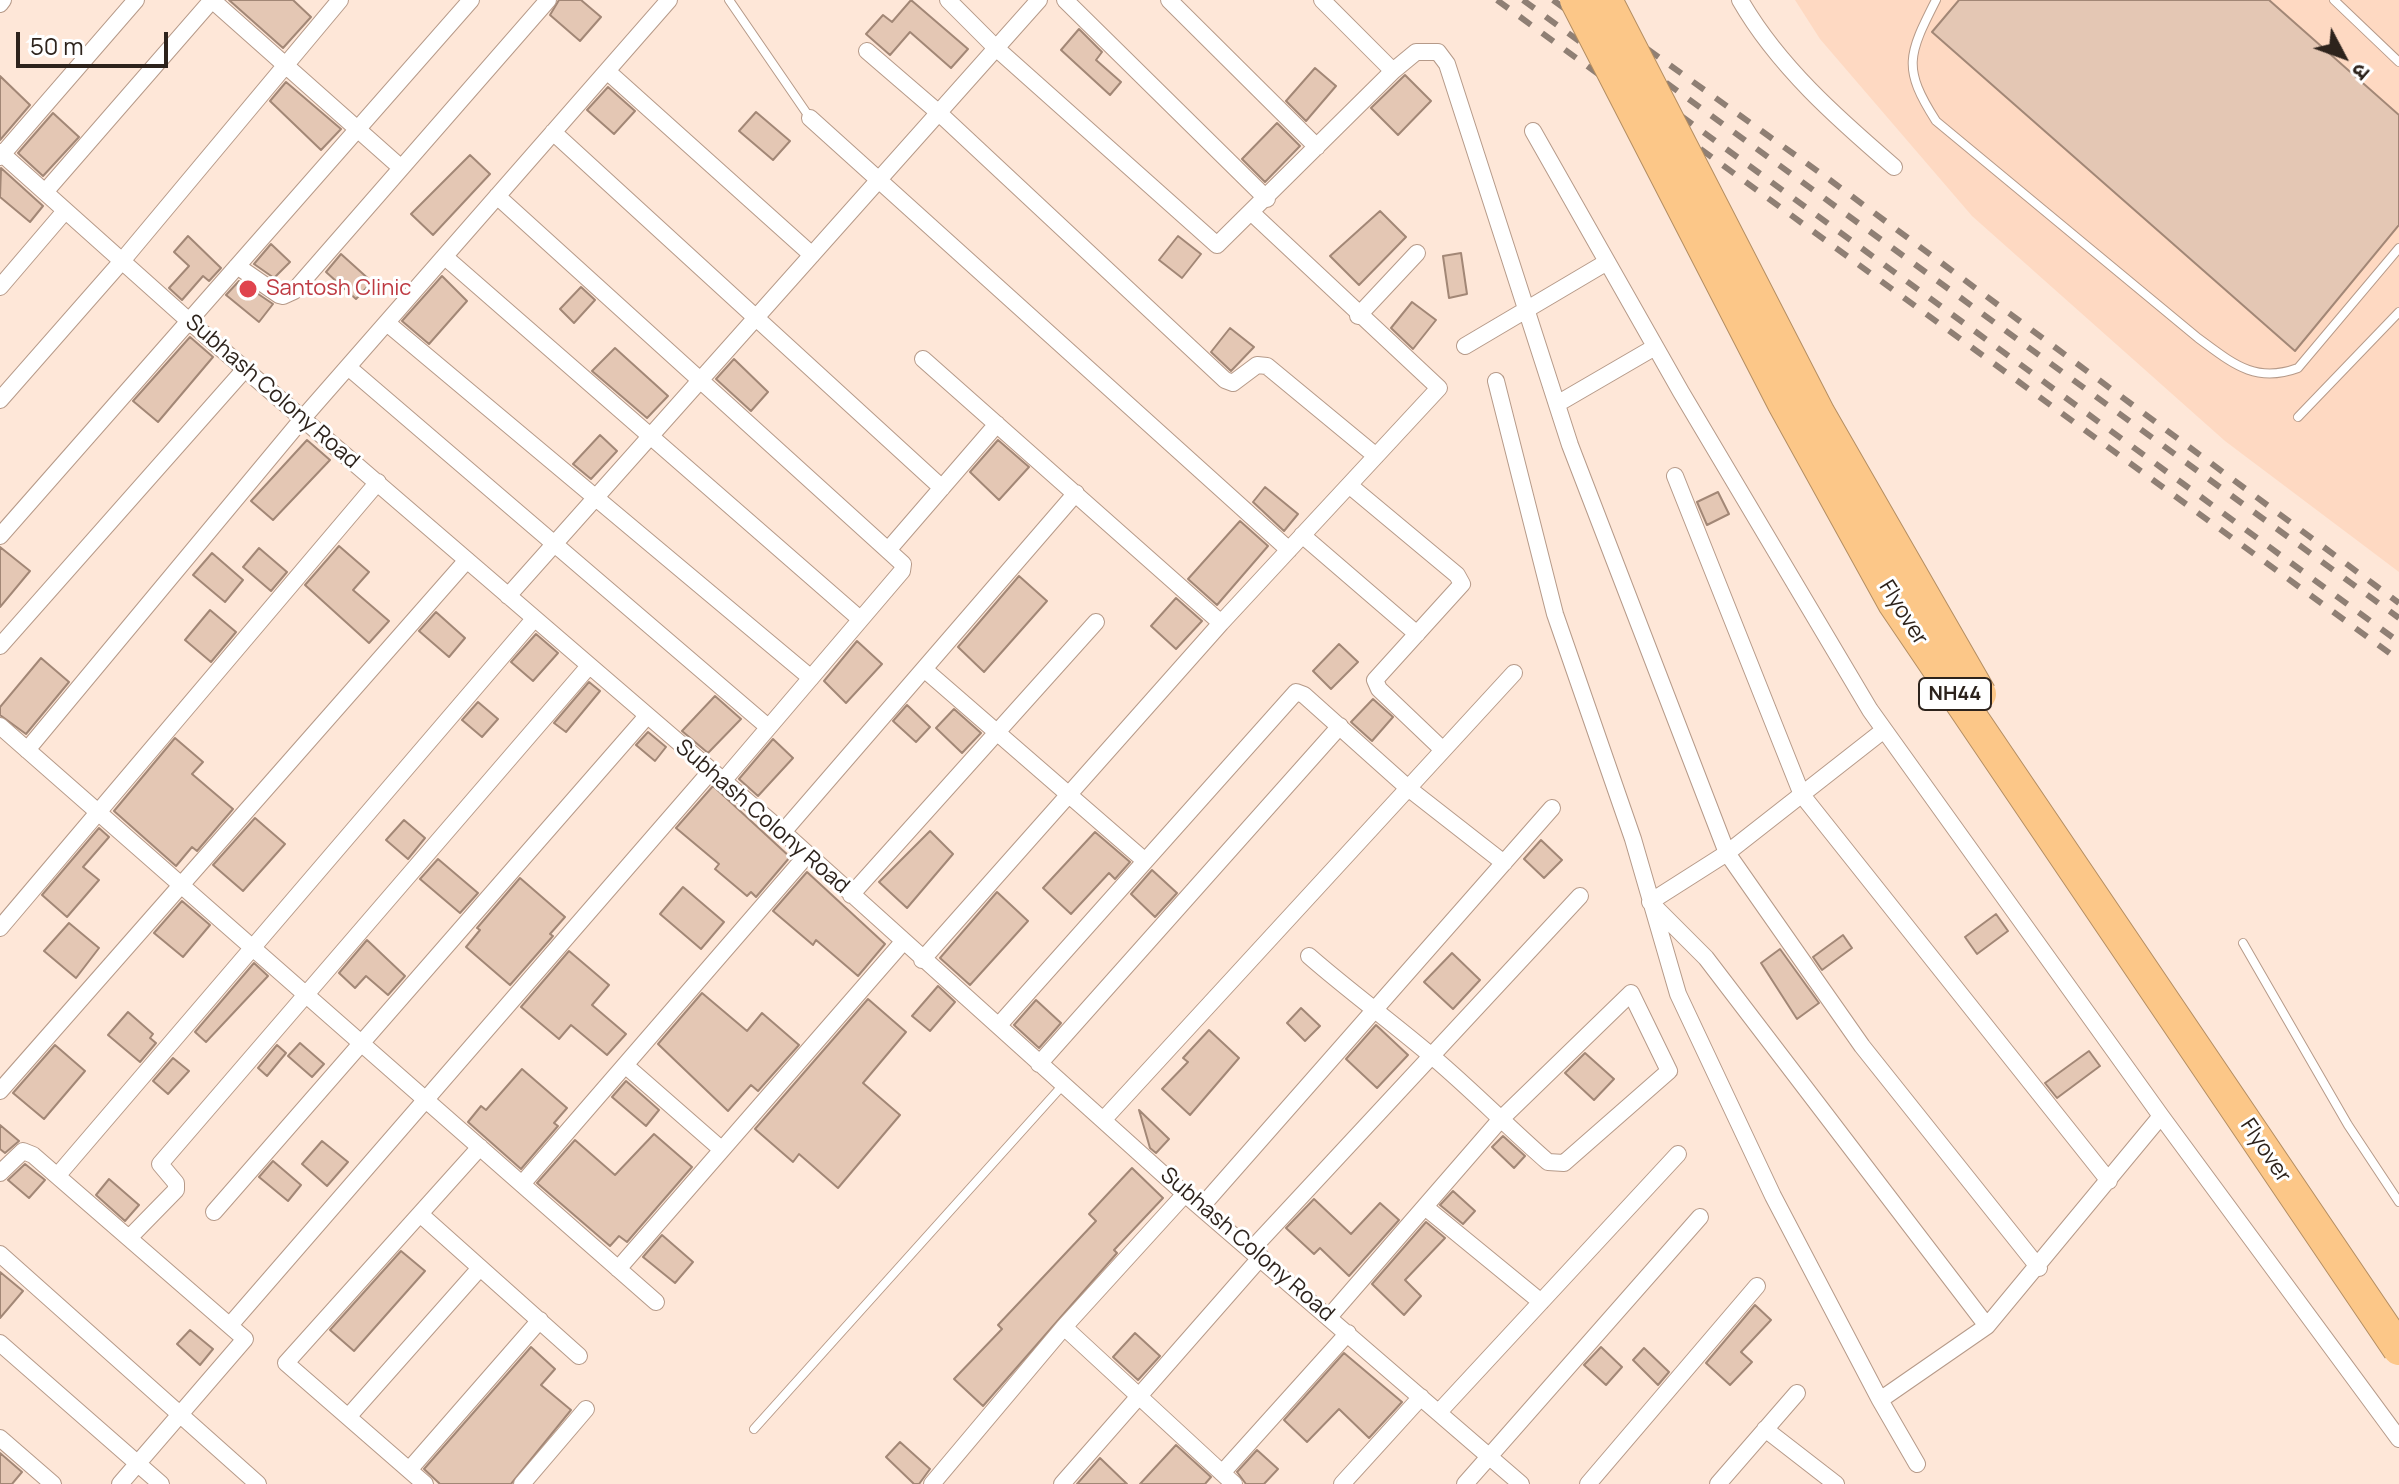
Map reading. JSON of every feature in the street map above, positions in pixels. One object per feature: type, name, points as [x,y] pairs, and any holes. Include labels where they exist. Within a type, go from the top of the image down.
[{"type":"highway","name":"Flyover","points":[[1576,0],[1783,402],[1894,603],[2399,1349]]},
{"type":"highway","name":"Flyover","points":[[1606,0],[1819,414],[1974,685],[2126,919],[2399,1312]]},
{"type":"street","points":[[1,154],[136,0]]},
{"type":"street","points":[[45,192],[212,0],[399,166]]},
{"type":"street","points":[[0,400],[122,261],[340,0]]},
{"type":"street","points":[[0,536],[471,0]]},
{"type":"street","points":[[237,266],[279,295],[288,295],[548,0]]},
{"type":"street","points":[[27,750],[303,418],[669,0]]},
{"type":"street","points":[[948,0],[996,48],[1214,244],[1221,244],[1253,214],[1393,71],[1416,52],[1438,52],[1447,64],[1557,404],[1628,599],[1727,853],[1862,1046],[2039,1268]]},
{"type":"street","points":[[508,596],[1039,0]]},
{"type":"street","points":[[1065,0],[1267,199]]},
{"type":"street","points":[[1169,0],[1317,147]]},
{"type":"street","points":[[1322,0],[1393,71]]},
{"type":"street","points":[[1740,0],[1769,46],[1845,125],[1894,167]]},
{"type":"street","points":[[867,51],[939,113],[1225,380],[1233,383],[1257,365],[1267,366],[1376,456]]},
{"type":"street","points":[[607,71],[812,255]]},
{"type":"street","points":[[810,118],[877,182],[1289,550]]},
{"type":"street","points":[[1533,131],[1655,347],[1884,730],[2161,1116],[2399,1439]]},
{"type":"street","points":[[553,132],[942,488]]},
{"type":"street","name":"Subhash Colony Road","points":[[1,154],[189,321],[783,832],[1039,1064],[1105,1118],[1185,1194],[1521,1484]]},
{"type":"street","points":[[231,1324],[717,776],[768,727],[903,567],[889,549],[497,196]]},
{"type":"street","points":[[0,287],[65,211]]},
{"type":"street","points":[[922,960],[1221,623],[1439,388],[1358,316],[1253,214]]},
{"type":"street","points":[[1358,316],[1417,253]]},
{"type":"street","points":[[445,257],[860,619]]},
{"type":"street","points":[[1465,346],[1607,262]]},
{"type":"street","points":[[387,323],[811,678]]},
{"type":"street","points":[[1557,404],[1655,347]]},
{"type":"street","points":[[923,359],[1221,623]]},
{"type":"street","points":[[348,367],[768,727]]},
{"type":"street","points":[[0,646],[245,369]]},
{"type":"street","points":[[1496,381],[1555,614],[1633,839],[1678,994],[1773,1196],[1917,1464]]},
{"type":"street","points":[[889,549],[997,424]]},
{"type":"street","points":[[1675,476],[1802,795],[2109,1181]]},
{"type":"street","points":[[0,928],[99,815],[378,482]]},
{"type":"street","points":[[1349,485],[1460,578],[1459,589],[1378,675],[1376,684],[1443,750]]},
{"type":"street","points":[[783,832],[1076,493]]},
{"type":"street","points":[[1302,535],[1417,634]]},
{"type":"street","points":[[0,1091],[467,560]]},
{"type":"street","points":[[58,1175],[534,619]]},
{"type":"street","points":[[851,895],[1096,622]]},
{"type":"street","points":[[130,1237],[176,1190],[176,1183],[160,1164],[305,992],[589,666]]},
{"type":"street","points":[[924,669],[1144,860]]},
{"type":"street","points":[[1105,1118],[1514,673]]},
{"type":"street","points":[[999,1025],[1290,695],[1296,692],[1304,695],[1408,788],[1504,863]]},
{"type":"street","points":[[214,1212],[647,716]]},
{"type":"street","points":[[0,726],[656,1302]]},
{"type":"street","points":[[1039,1064],[1340,726]]},
{"type":"street","points":[[1650,902],[1727,853],[1884,730]]},
{"type":"street","points":[[1202,1206],[1552,808]]},
{"type":"street","points":[[522,1184],[807,855]]},
{"type":"street","points":[[1062,1484],[1256,1253],[1580,896]]},
{"type":"street","points":[[1650,902],[1706,958],[1987,1326]]},
{"type":"street","points":[[618,1269],[903,942]]},
{"type":"street","points":[[1309,956],[1373,1012],[1434,1057],[1500,1120],[1548,1162],[1564,1163],[1669,1071],[1631,993],[1500,1120],[1329,1317]]},
{"type":"street","points":[[625,1065],[721,1149]]},
{"type":"street","points":[[1880,1400],[1987,1326],[2039,1268],[2161,1116]]},
{"type":"street","points":[[425,1484],[286,1363],[480,1147]]},
{"type":"street","points":[[0,1173],[23,1151],[58,1175],[243,1334],[244,1343],[120,1484]]},
{"type":"street","points":[[1439,1412],[1678,1154]]},
{"type":"street","points":[[932,1484],[1064,1327],[1185,1194]]},
{"type":"street","points":[[1425,1207],[1541,1302]]},
{"type":"street","points":[[420,1214],[579,1356]]},
{"type":"street","points":[[1465,1484],[1700,1217]]},
{"type":"street","points":[[0,1254],[258,1484]]},
{"type":"street","points":[[348,1417],[480,1268]]},
{"type":"street","points":[[1588,1484],[1757,1286]]},
{"type":"street","points":[[409,1470],[540,1320]]},
{"type":"street","points":[[1064,1327],[1228,1478],[1348,1333]]},
{"type":"street","points":[[0,1343],[161,1484]]},
{"type":"street","points":[[1718,1484],[1797,1393]]},
{"type":"street","points":[[1342,1484],[1421,1397]]},
{"type":"street","points":[[522,1484],[586,1409]]},
{"type":"street","points":[[1765,1429],[1836,1484]]},
{"type":"street","points":[[0,1438],[53,1484]]},
{"type":"lane","points":[[729,0],[810,118]]},
{"type":"lane","points":[[1936,0],[1918,36],[1912,66],[1914,88],[1936,121],[2198,338],[2243,371],[2280,375],[2298,368],[2399,248]]},
{"type":"lane","points":[[2334,0],[2399,62]]},
{"type":"lane","points":[[2298,417],[2399,312]]},
{"type":"lane","points":[[2243,943],[2348,1125],[2399,1202]]},
{"type":"lane","points":[[754,1429],[1064,1085]]},
{"type":"shaded area","points":[[1795,0],[2399,0],[2399,572],[2225,441],[1972,216],[1820,39]]},
{"type":"building","points":[[229,0],[293,0],[311,17],[283,48]]},
{"type":"building","points":[[559,0],[581,0],[601,17],[580,41],[550,15]]},
{"type":"building","points":[[911,0],[968,49],[951,68],[910,32],[890,55],[866,34],[883,15],[892,22]]},
{"type":"building","points":[[1959,0],[2269,0],[2399,115],[2399,225],[2295,351],[1932,32]]},
{"type":"building","points":[[1079,29],[1102,52],[1096,60],[1121,82],[1110,95],[1061,50]]},
{"type":"building","points":[[1315,68],[1336,86],[1306,121],[1286,101]]},
{"type":"building","points":[[1405,75],[1431,101],[1398,135],[1371,108]]},
{"type":"building","points":[[0,76],[30,105],[0,140]]},
{"type":"building","points":[[286,82],[341,129],[321,150],[270,101]]},
{"type":"building","points":[[608,87],[635,111],[614,134],[587,110]]},
{"type":"building","points":[[756,112],[790,141],[773,160],[739,131]]},
{"type":"building","points":[[53,113],[79,137],[43,176],[18,153]]},
{"type":"building","points":[[1277,123],[1300,146],[1265,182],[1242,159]]},
{"type":"building","points":[[470,155],[490,174],[433,235],[411,214]]},
{"type":"building","points":[[1,168],[43,206],[30,222],[0,197]]},
{"type":"building","points":[[1380,211],[1406,237],[1359,285],[1330,256]]},
{"type":"building","points":[[188,236],[221,268],[209,281],[203,276],[182,300],[169,288],[189,266],[174,252]]},
{"type":"building","points":[[1178,236],[1201,254],[1182,278],[1159,260]]},
{"type":"building","points":[[271,244],[290,262],[274,278],[254,264]]},
{"type":"building","points":[[1461,253],[1467,294],[1449,298],[1443,256]]},
{"type":"building","points":[[341,254],[372,282],[356,299],[326,272]]},
{"type":"building","points":[[442,276],[467,301],[429,344],[402,321]]},
{"type":"building","points":[[239,281],[273,304],[259,322],[226,295]]},
{"type":"building","points":[[581,287],[595,300],[574,323],[560,309]]},
{"type":"building","points":[[1412,302],[1436,320],[1413,349],[1391,328]]},
{"type":"building","points":[[1230,328],[1254,347],[1231,371],[1211,352]]},
{"type":"building","points":[[190,337],[213,357],[158,422],[133,401]]},
{"type":"building","points":[[615,348],[668,396],[647,418],[592,371]]},
{"type":"building","points":[[734,359],[768,392],[751,411],[716,379]]},
{"type":"building","points":[[600,435],[617,451],[591,479],[573,464]]},
{"type":"building","points":[[307,440],[330,460],[273,520],[251,501]]},
{"type":"building","points":[[998,440],[1029,467],[999,500],[970,472]]},
{"type":"building","points":[[1265,487],[1298,514],[1284,531],[1253,502]]},
{"type":"building","points":[[1718,492],[1729,514],[1707,525],[1697,502]]},
{"type":"building","points":[[1240,521],[1268,546],[1217,605],[1188,579]]},
{"type":"building","points":[[339,546],[369,572],[353,590],[389,621],[369,643],[305,585]]},
{"type":"building","points":[[0,547],[30,571],[0,607]]},
{"type":"building","points":[[259,548],[287,572],[271,591],[243,567]]},
{"type":"building","points":[[212,553],[243,580],[225,602],[193,575]]},
{"type":"building","points":[[1019,576],[1047,601],[984,672],[958,647]]},
{"type":"building","points":[[1176,598],[1202,621],[1176,649],[1151,626]]},
{"type":"building","points":[[210,610],[236,632],[211,662],[185,640]]},
{"type":"building","points":[[436,612],[465,638],[449,657],[419,631]]},
{"type":"building","points":[[536,634],[558,653],[533,681],[511,662]]},
{"type":"building","points":[[857,641],[882,664],[846,703],[824,681]]},
{"type":"building","points":[[1339,644],[1358,662],[1331,689],[1313,671]]},
{"type":"building","points":[[41,658],[69,682],[26,734],[0,715],[0,707]]},
{"type":"building","points":[[589,682],[600,691],[566,732],[554,723]]},
{"type":"building","points":[[715,696],[741,719],[708,753],[682,731]]},
{"type":"building","points":[[1373,699],[1393,717],[1372,741],[1351,722]]},
{"type":"building","points":[[478,702],[498,719],[482,737],[462,720]]},
{"type":"building","points":[[907,705],[930,727],[916,742],[893,721]]},
{"type":"building","points":[[954,709],[981,733],[962,753],[936,728]]},
{"type":"building","points":[[648,732],[666,747],[655,761],[636,745]]},
{"type":"building","points":[[175,738],[203,762],[192,774],[233,809],[197,851],[192,847],[176,866],[114,811]]},
{"type":"building","points":[[773,739],[793,758],[758,796],[739,779]]},
{"type":"building","points":[[713,786],[790,857],[756,897],[751,892],[747,896],[715,869],[719,864],[676,828]]},
{"type":"building","points":[[255,818],[285,844],[243,891],[213,865]]},
{"type":"building","points":[[404,820],[425,838],[408,859],[386,840]]},
{"type":"building","points":[[99,828],[109,837],[83,867],[99,880],[67,917],[42,895]]},
{"type":"building","points":[[930,831],[953,854],[907,908],[879,882]]},
{"type":"building","points":[[1095,832],[1130,862],[1115,879],[1109,873],[1071,914],[1043,888]]},
{"type":"building","points":[[1541,840],[1562,860],[1544,878],[1524,859]]},
{"type":"building","points":[[438,859],[478,893],[460,913],[420,879]]},
{"type":"building","points":[[1152,870],[1177,893],[1155,917],[1131,894]]},
{"type":"building","points":[[807,872],[885,944],[858,976],[816,940],[813,945],[773,911]]},
{"type":"building","points":[[520,878],[565,917],[550,934],[553,936],[510,985],[466,947],[480,930],[477,928]]},
{"type":"building","points":[[683,887],[724,922],[701,949],[660,914]]},
{"type":"building","points":[[997,892],[1028,921],[970,985],[940,958]]},
{"type":"building","points":[[182,901],[210,925],[183,957],[154,933]]},
{"type":"building","points":[[1996,914],[2008,931],[1977,954],[1965,937]]},
{"type":"building","points":[[69,923],[99,948],[76,978],[44,951]]},
{"type":"building","points":[[1843,935],[1852,948],[1822,970],[1813,957]]},
{"type":"building","points":[[367,940],[405,976],[388,995],[366,976],[355,988],[339,973]]},
{"type":"building","points":[[1780,949],[1819,1003],[1797,1019],[1761,963]]},
{"type":"building","points":[[569,951],[609,985],[592,1005],[626,1034],[607,1055],[571,1025],[559,1039],[521,1007]]},
{"type":"building","points":[[1452,953],[1480,980],[1453,1009],[1424,982]]},
{"type":"building","points":[[254,963],[268,976],[206,1042],[195,1032]]},
{"type":"building","points":[[938,986],[955,1002],[930,1031],[912,1016]]},
{"type":"building","points":[[702,993],[747,1031],[762,1013],[799,1045],[758,1091],[751,1085],[728,1111],[658,1044]]},
{"type":"building","points":[[868,999],[906,1032],[863,1083],[900,1115],[838,1188],[799,1154],[793,1162],[755,1129]]},
{"type":"building","points":[[1036,1000],[1061,1023],[1039,1048],[1014,1025]]},
{"type":"building","points":[[1301,1008],[1320,1026],[1305,1041],[1287,1023]]},
{"type":"building","points":[[128,1012],[153,1034],[150,1038],[156,1043],[140,1062],[108,1035]]},
{"type":"building","points":[[1376,1025],[1408,1055],[1377,1088],[1346,1059]]},
{"type":"building","points":[[1209,1030],[1239,1058],[1190,1115],[1162,1089],[1188,1062],[1183,1058]]},
{"type":"building","points":[[300,1043],[324,1064],[312,1077],[288,1056]]},
{"type":"building","points":[[55,1045],[85,1071],[44,1119],[13,1093]]},
{"type":"building","points":[[277,1045],[286,1053],[267,1076],[258,1068]]},
{"type":"building","points":[[2089,1051],[2100,1066],[2057,1098],[2045,1083]]},
{"type":"building","points":[[1585,1053],[1614,1079],[1594,1100],[1565,1073]]},
{"type":"building","points":[[173,1058],[189,1071],[168,1094],[153,1081]]},
{"type":"building","points":[[522,1069],[567,1108],[554,1123],[558,1126],[521,1169],[468,1122],[481,1106],[486,1110]]},
{"type":"building","points":[[626,1081],[659,1110],[646,1126],[612,1097]]},
{"type":"building","points":[[1139,1110],[1169,1139],[1156,1153],[1150,1148]]},
{"type":"building","points":[[0,1125],[19,1141],[5,1153],[0,1149]]},
{"type":"building","points":[[654,1134],[692,1167],[627,1242],[619,1236],[610,1246],[537,1183],[575,1140],[615,1175]]},
{"type":"building","points":[[1503,1136],[1525,1156],[1514,1168],[1492,1147]]},
{"type":"building","points":[[322,1141],[348,1162],[327,1186],[302,1164]]},
{"type":"building","points":[[273,1161],[301,1185],[288,1201],[259,1177]]},
{"type":"building","points":[[25,1164],[45,1180],[29,1198],[8,1180]]},
{"type":"building","points":[[1132,1168],[1163,1198],[1114,1250],[1117,1253],[983,1406],[954,1379],[1002,1329],[998,1325],[1096,1221],[1089,1214]]},
{"type":"building","points":[[109,1179],[139,1205],[125,1221],[96,1195]]},
{"type":"building","points":[[1453,1191],[1475,1211],[1463,1224],[1440,1205]]},
{"type":"building","points":[[1314,1199],[1351,1234],[1380,1203],[1399,1220],[1349,1276],[1320,1248],[1314,1254],[1286,1228]]},
{"type":"building","points":[[1426,1222],[1445,1238],[1405,1280],[1421,1296],[1404,1315],[1372,1284]]},
{"type":"building","points":[[662,1235],[693,1262],[675,1283],[643,1257]]},
{"type":"building","points":[[401,1251],[425,1271],[354,1351],[330,1330]]},
{"type":"building","points":[[0,1272],[23,1291],[0,1318]]},
{"type":"building","points":[[1755,1305],[1771,1320],[1741,1352],[1752,1362],[1730,1385],[1706,1363]]},
{"type":"building","points":[[190,1330],[213,1349],[200,1365],[177,1344]]},
{"type":"building","points":[[1135,1333],[1160,1356],[1138,1380],[1113,1357]]},
{"type":"building","points":[[531,1347],[555,1369],[541,1385],[571,1410],[511,1484],[440,1484],[424,1469]]},
{"type":"building","points":[[1601,1347],[1622,1367],[1606,1385],[1584,1365]]},
{"type":"building","points":[[1644,1348],[1669,1372],[1658,1385],[1633,1360]]},
{"type":"building","points":[[1344,1353],[1402,1402],[1369,1438],[1339,1409],[1307,1442],[1284,1420]]},
{"type":"building","points":[[900,1442],[930,1469],[919,1484],[914,1484],[886,1457]]},
{"type":"building","points":[[1176,1445],[1211,1477],[1205,1484],[1140,1484]]},
{"type":"building","points":[[1257,1450],[1278,1469],[1264,1484],[1246,1484],[1237,1472]]},
{"type":"building","points":[[0,1453],[22,1472],[12,1484],[0,1484]]},
{"type":"building","points":[[1100,1458],[1127,1484],[1077,1484]]},
{"type":"railway","points":[[1497,0],[2399,660]]},
{"type":"railway","points":[[1523,0],[2399,642]]},
{"type":"railway","points":[[1553,0],[2399,618]]},
{"type":"railway","points":[[1579,0],[1830,180],[2399,603]]},
{"type":"place","name":"Santosh Clinic","points":[[248,289]]}]
